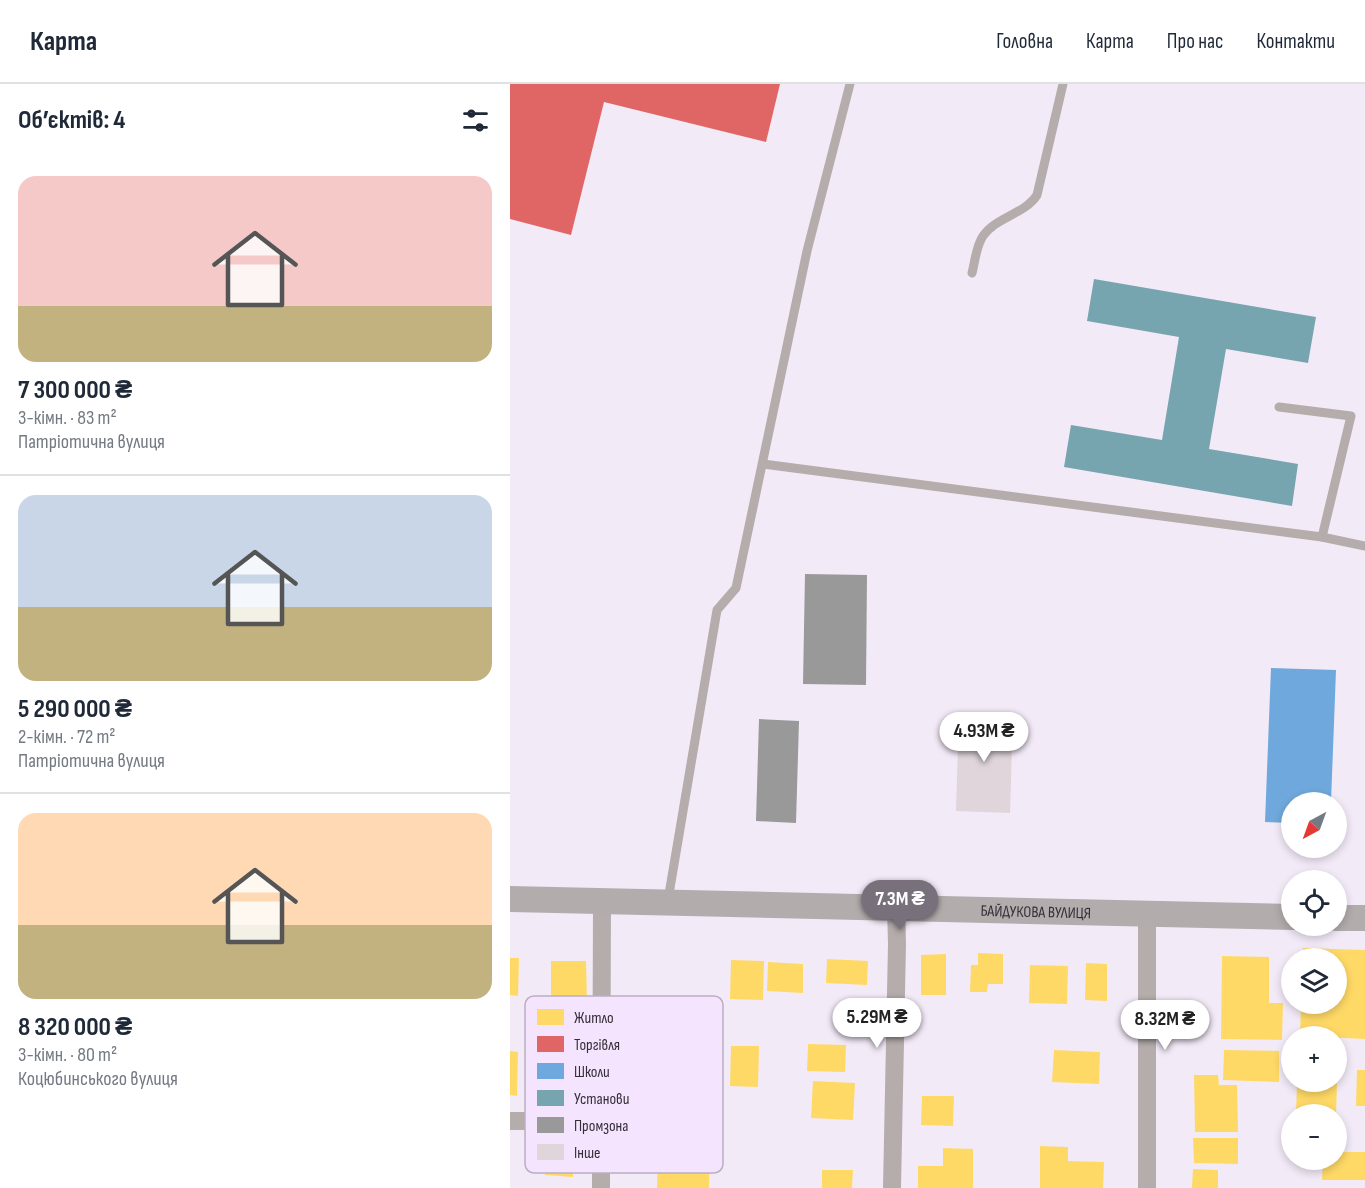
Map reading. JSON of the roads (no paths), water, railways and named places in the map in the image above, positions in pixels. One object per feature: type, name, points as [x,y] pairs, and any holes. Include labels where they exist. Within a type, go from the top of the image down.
[{"type":"main road","name":"БАЙДУКОВА ВУЛИЦЯ","points":[[510,899],[1281,917]]},
{"type":"main road","points":[[1347,918],[1365,918]]},
{"type":"street","points":[[601,996],[602,902]]},
{"type":"street","points":[[892,1188],[896,909]]},
{"type":"street","points":[[1147,914],[1147,1188]]},
{"type":"street","points":[[601,1173],[601,1188]]},
{"type":"lane","points":[[667,903],[717,609],[736,588],[807,251],[850,84]]},
{"type":"lane","points":[[972,273],[981,239],[988,229],[1031,202],[1036,195],[1063,84]]},
{"type":"lane","points":[[1279,407],[1351,416],[1322,537]]},
{"type":"lane","points":[[763,464],[1322,537],[1365,546]]}]
